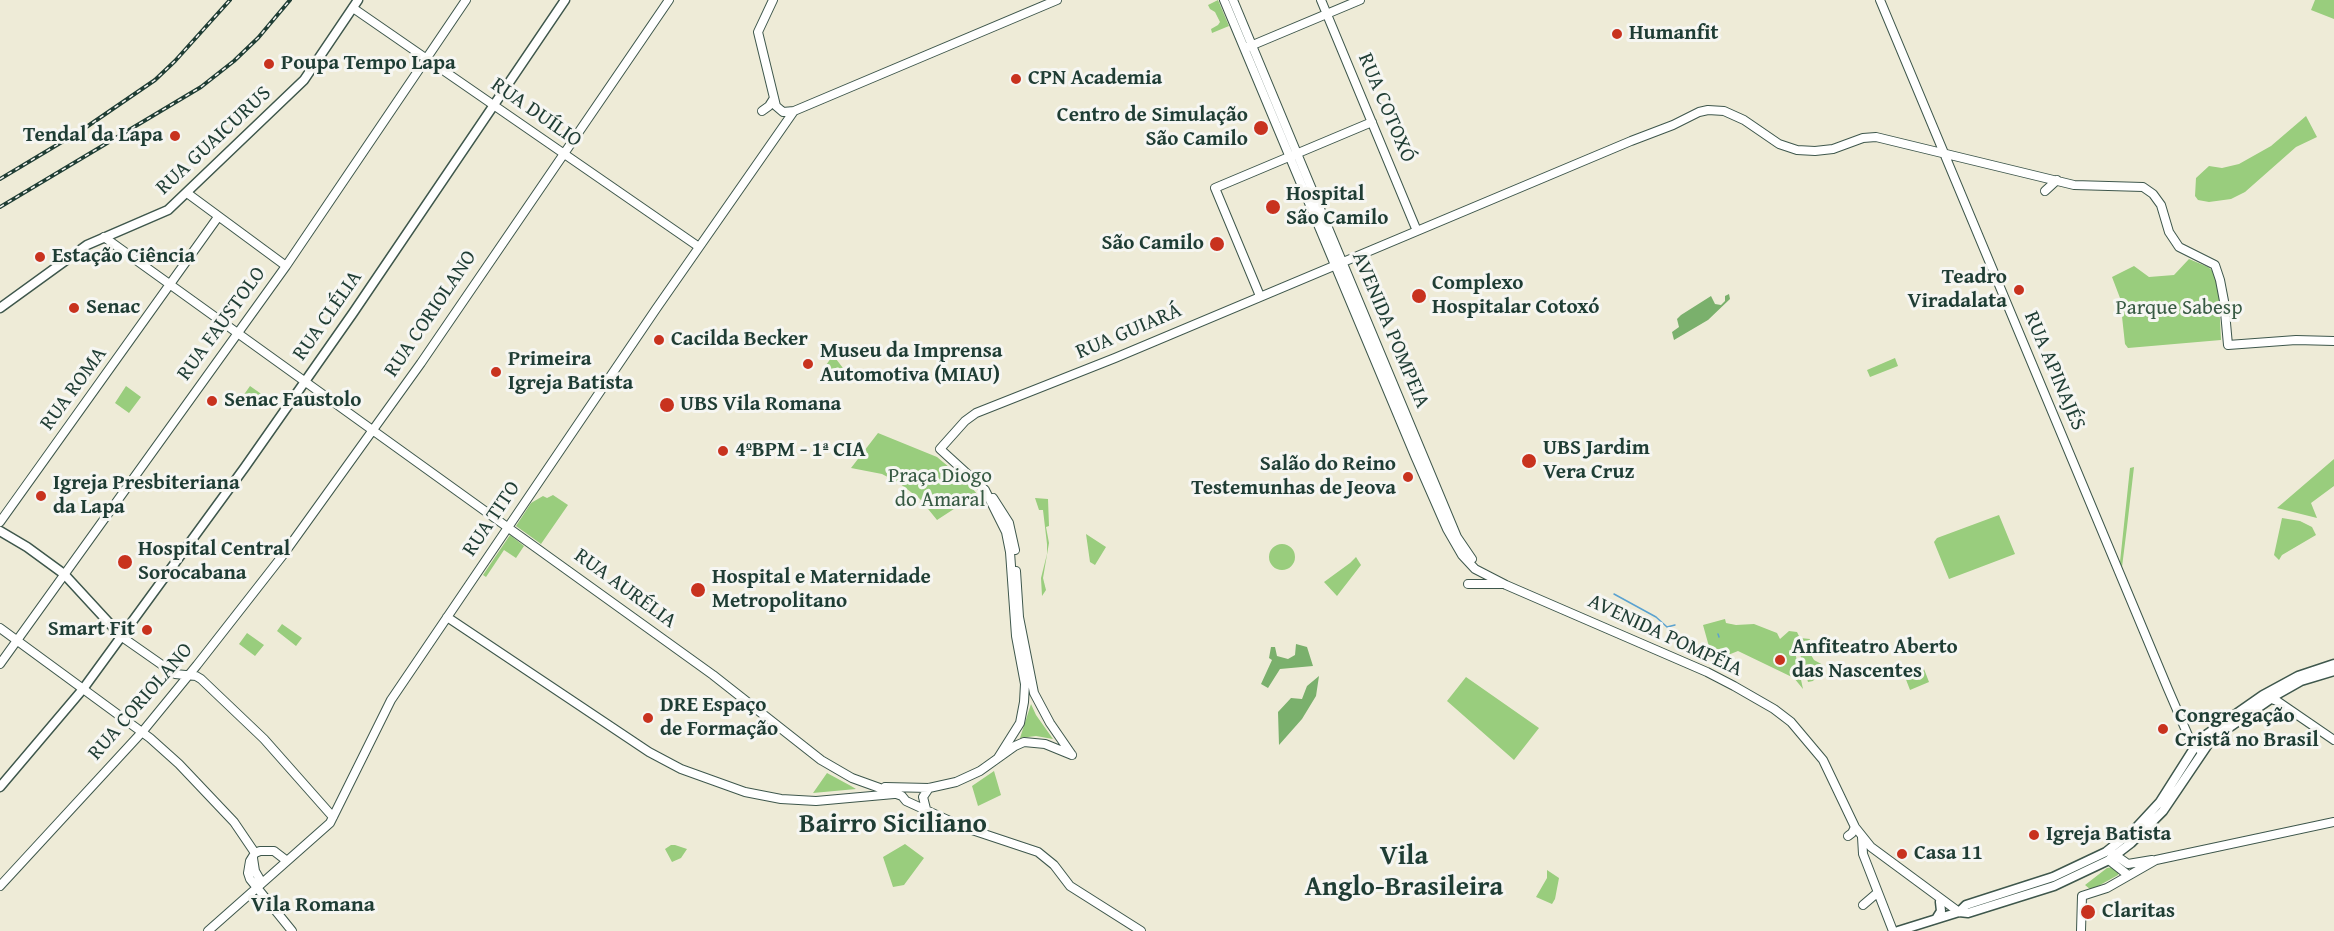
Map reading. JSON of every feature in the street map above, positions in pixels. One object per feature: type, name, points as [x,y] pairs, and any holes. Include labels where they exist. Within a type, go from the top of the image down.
[{"type":"main road","name":"RUA GUAICURUS","points":[[0,308],[87,245],[164,213],[304,80],[358,0]]},
{"type":"main road","name":"RUA CLÉLIA","points":[[0,787],[83,689],[122,637],[305,381],[565,0]]},
{"type":"main road","points":[[0,531],[64,574],[122,637]]},
{"type":"main road","points":[[1898,931],[1955,913],[1968,913],[2054,886],[2111,855],[2149,827],[2163,811],[2202,752],[2221,732],[2298,676],[2334,664]]},
{"type":"main road","points":[[2111,855],[2151,813],[2177,777],[2194,745],[2214,728],[2267,697],[2301,681],[2334,671]]},
{"type":"main road","points":[[2189,772],[2189,764],[2197,751],[2194,745]]},
{"type":"main road","points":[[2177,777],[2175,783],[2179,788]]},
{"type":"main road","points":[[1936,919],[1941,911],[1940,902]]},
{"type":"street","name":"RUA FAUSTOLO","points":[[0,664],[286,266],[466,0]]},
{"type":"street","name":"RUA CORIOLANO","points":[[0,886],[142,731],[189,676],[284,555],[669,0]]},
{"type":"street","points":[[773,0],[758,32],[774,98],[781,112],[794,111],[1057,0]]},
{"type":"street","points":[[1224,0],[1248,47],[1360,0]]},
{"type":"street","name":"AVENIDA POMPEIA","points":[[1233,0],[1248,47],[1338,263],[1457,537],[1480,570]]},
{"type":"street","name":"RUA COTOXÓ","points":[[1321,0],[1418,231]]},
{"type":"street","name":"RUA APINAJÉS","points":[[1880,0],[2161,674],[2194,745],[2202,752]]},
{"type":"street","name":"RUA DUÍLIO","points":[[352,8],[699,247]]},
{"type":"street","points":[[762,111],[774,98]]},
{"type":"street","name":"RUA GUIARÁ","points":[[941,448],[976,413],[1115,358],[1418,231],[1657,130],[1672,121],[1708,110],[1724,111],[1744,120],[1779,144],[1797,150],[1815,152],[1833,149],[1863,138],[1876,138],[2092,187],[2139,186],[2153,194],[2161,205],[2169,232],[2179,247],[2215,265],[2224,301],[2228,345],[2296,340],[2334,341]]},
{"type":"street","name":"RUA TITO","points":[[208,931],[330,823],[392,700],[794,111]]},
{"type":"street","points":[[1260,296],[1215,188],[1372,122]]},
{"type":"street","points":[[2045,191],[2057,180]]},
{"type":"street","points":[[187,193],[286,266]]},
{"type":"street","name":"RUA ROMA","points":[[0,522],[218,217]]},
{"type":"street","name":"RUA AURÉLIA","points":[[104,237],[713,675],[821,760],[867,784],[903,795],[963,827],[1038,852],[1054,865],[1070,886],[1141,931]]},
{"type":"street","points":[[447,617],[649,752],[673,765],[745,792],[799,801],[903,795],[967,778],[1017,745],[1034,741],[1072,755],[1037,700],[1028,670],[1018,617],[1015,551],[1009,523],[983,482],[941,448]]},
{"type":"street","points":[[941,448],[985,490],[1006,532],[1010,552],[1016,636],[1024,684],[1024,702],[1020,723],[998,758]]},
{"type":"street","name":"AVENIDA POMPÉIA","points":[[1480,570],[1506,585],[1698,668],[1774,709],[1791,722],[1827,766],[1855,827]]},
{"type":"street","points":[[1468,584],[1506,585]]},
{"type":"street","points":[[0,628],[142,731],[179,764],[226,814],[254,855]]},
{"type":"street","points":[[122,637],[175,674],[196,676],[201,679],[264,740],[333,817]]},
{"type":"street","points":[[2267,697],[2334,740]]},
{"type":"street","points":[[1024,702],[1030,699],[1037,700]]},
{"type":"street","points":[[1012,737],[1013,744],[1017,745]]},
{"type":"street","points":[[1052,746],[1059,745],[1062,741]]},
{"type":"street","points":[[865,796],[868,791],[867,784]]},
{"type":"street","points":[[881,787],[903,795]]},
{"type":"street","points":[[926,809],[923,797],[929,789]]},
{"type":"street","points":[[877,796],[903,795]]},
{"type":"street","points":[[2111,855],[2128,864],[2156,860],[2334,822]]},
{"type":"street","points":[[1848,836],[1855,827],[1876,851],[1955,913]]},
{"type":"street","points":[[1862,837],[1865,859],[1893,931]]},
{"type":"street","points":[[254,855],[272,850],[287,861]]},
{"type":"street","points":[[1865,859],[1876,851]]},
{"type":"street","points":[[254,855],[248,873],[250,879],[259,885],[292,931]]},
{"type":"street","points":[[2111,855],[2128,875]]},
{"type":"street","points":[[2081,931],[2082,896],[2107,888],[2156,860]]},
{"type":"street","points":[[1930,892],[1955,913]]},
{"type":"street","points":[[1863,905],[1877,893]]},
{"type":"green space","points":[[1218,0],[1229,26],[1212,33],[1211,29],[1220,22],[1208,5]]},
{"type":"green space","points":[[2315,0],[2334,0],[2334,19],[2311,10]]},
{"type":"green space","points":[[2306,116],[2317,137],[2296,147],[2245,192],[2231,199],[2209,202],[2198,200],[2195,196],[2196,178],[2209,166],[2222,168],[2239,164],[2271,146]]},
{"type":"green space","name":"Parque Sabesp","points":[[2189,259],[2208,267],[2218,280],[2221,340],[2128,348],[2125,344],[2120,298],[2112,277],[2134,266],[2149,277],[2174,275]]},
{"type":"green space","points":[[1729,294],[1730,299],[1708,320],[1674,340],[1672,332],[1679,327],[1677,319],[1681,315],[1711,296],[1715,304],[1721,305],[1725,301],[1725,296]]},
{"type":"green space","points":[[833,355],[846,372],[836,375],[822,371]]},
{"type":"green space","points":[[1895,358],[1898,366],[1870,377],[1867,370]]},
{"type":"green space","points":[[126,386],[141,397],[129,413],[115,403]]},
{"type":"green space","points":[[250,386],[267,398],[260,409],[243,396]]},
{"type":"green space","name":"Praça Diogo do Amaral","points":[[878,433],[937,457],[968,483],[977,494],[937,520],[920,499],[899,483],[882,474],[851,468]]},
{"type":"green space","points":[[2334,459],[2334,486],[2311,503],[2317,518],[2277,508]]},
{"type":"green space","points":[[2134,467],[2122,567],[2120,562],[2130,468]]},
{"type":"green space","points":[[553,495],[568,505],[541,544],[516,526],[531,503],[543,496],[547,498]]},
{"type":"green space","points":[[1035,498],[1048,499],[1049,526],[1046,527],[1049,543],[1043,578],[1046,590],[1042,596],[1041,578],[1047,544],[1043,510],[1039,510]]},
{"type":"green space","points":[[1999,515],[2015,554],[1949,579],[1934,542],[1937,538]]},
{"type":"green space","points":[[2282,518],[2300,521],[2312,527],[2316,535],[2282,555],[2279,560],[2274,555]]},
{"type":"green space","points":[[1086,534],[1106,547],[1095,565],[1090,562]]},
{"type":"green space","points":[[510,535],[524,546],[516,558],[504,550],[486,577],[483,575]]},
{"type":"green space","points":[[1282,544],[1291,548],[1295,557],[1291,566],[1282,570],[1273,566],[1269,557],[1273,548]]},
{"type":"green space","points":[[1356,557],[1361,565],[1337,596],[1324,582]]},
{"type":"green space","points":[[1725,619],[1726,623],[1736,625],[1754,624],[1777,633],[1780,639],[1789,631],[1797,632],[1800,638],[1810,639],[1807,648],[1814,660],[1825,666],[1813,681],[1808,682],[1798,647],[1794,647],[1803,689],[1794,678],[1738,651],[1713,661],[1703,625]]},
{"type":"green space","points":[[282,624],[302,638],[296,646],[277,631]]},
{"type":"green space","points":[[247,633],[264,645],[255,656],[239,644]]},
{"type":"green space","points":[[1296,644],[1307,647],[1313,666],[1280,669],[1268,688],[1261,684],[1272,660],[1269,658],[1271,647],[1275,647],[1277,656],[1288,659],[1295,655]]},
{"type":"green space","points":[[1924,669],[1929,682],[1910,690],[1905,677]]},
{"type":"green space","points":[[1319,676],[1316,696],[1302,719],[1279,745],[1278,712],[1291,698],[1302,699],[1307,686]]},
{"type":"green space","points":[[1466,677],[1539,728],[1514,760],[1447,701]]},
{"type":"green space","points":[[1031,704],[1053,739],[1036,736],[1020,738]]},
{"type":"green space","points":[[994,771],[1001,795],[978,806],[972,786]]},
{"type":"green space","points":[[827,773],[851,786],[856,789],[813,793]]},
{"type":"green space","points":[[905,844],[924,858],[904,885],[893,887],[883,857]]},
{"type":"green space","points":[[671,845],[687,849],[681,858],[672,862],[665,849]]},
{"type":"green space","points":[[2113,867],[2119,870],[2118,875],[2091,890],[2085,885],[2107,868]]},
{"type":"green space","points":[[1547,870],[1559,878],[1552,904],[1536,897],[1547,878]]},
{"type":"waterway","points":[[1614,594],[1656,617],[1667,627],[1675,625]]},
{"type":"railway","points":[[0,179],[82,130],[155,80],[230,0]]},
{"type":"railway","points":[[0,207],[201,87],[258,38],[290,0]]},
{"type":"place","name":"Humanfit","points":[[1617,34]]},
{"type":"place","name":"Poupa Tempo Lapa","points":[[269,64]]},
{"type":"place","name":"CPN Academia","points":[[1016,79]]},
{"type":"place","name":"Centro de Simulação São Camilo","points":[[1261,128]]},
{"type":"place","name":"Tendal da Lapa","points":[[175,136]]},
{"type":"place","name":"Hospital São Camilo","points":[[1273,207]]},
{"type":"place","name":"São Camilo","points":[[1217,244]]},
{"type":"place","name":"Estação Ciência","points":[[40,257]]},
{"type":"place","name":"Teadro Viradalata","points":[[2019,290]]},
{"type":"place","name":"Complexo Hospitalar Cotoxó","points":[[1419,296]]},
{"type":"place","name":"Senac","points":[[74,308]]},
{"type":"place","name":"Cacilda Becker","points":[[659,340]]},
{"type":"place","name":"Museu da Imprensa Automotiva (MIAU)","points":[[808,364]]},
{"type":"place","name":"Primeira Igreja Batista","points":[[496,372]]},
{"type":"place","name":"Senac Faustolo","points":[[212,401]]},
{"type":"place","name":"UBS Vila Romana","points":[[667,405]]},
{"type":"place","name":"4ºBPM - 1ª CIA","points":[[723,451]]},
{"type":"place","name":"UBS Jardim Vera Cruz","points":[[1529,461]]},
{"type":"place","name":"Salão do Reino Testemunhas de Jeova","points":[[1408,477]]},
{"type":"place","name":"Igreja Presbiteriana da Lapa","points":[[41,496]]},
{"type":"place","name":"Hospital Central Sorocabana","points":[[125,562]]},
{"type":"place","name":"Hospital e Maternidade Metropolitano","points":[[698,590]]},
{"type":"place","name":"Smart Fit","points":[[147,630]]},
{"type":"place","name":"Anfiteatro Aberto das Nascentes","points":[[1780,660]]},
{"type":"place","name":"DRE Espaço de Formação","points":[[648,718]]},
{"type":"place","name":"Congregação Cristã no Brasil","points":[[2163,729]]},
{"type":"place","name":"Igreja Batista","points":[[2034,835]]},
{"type":"place","name":"Casa 11","points":[[1902,854]]},
{"type":"place","name":"Claritas","points":[[2088,912]]},
{"type":"district","name":"Bairro Siciliano","points":[[893,825]]},
{"type":"district","name":"Vila Anglo-Brasileira","points":[[1404,872]]},
{"type":"district","name":"Vila Romana","points":[[313,905]]}]
